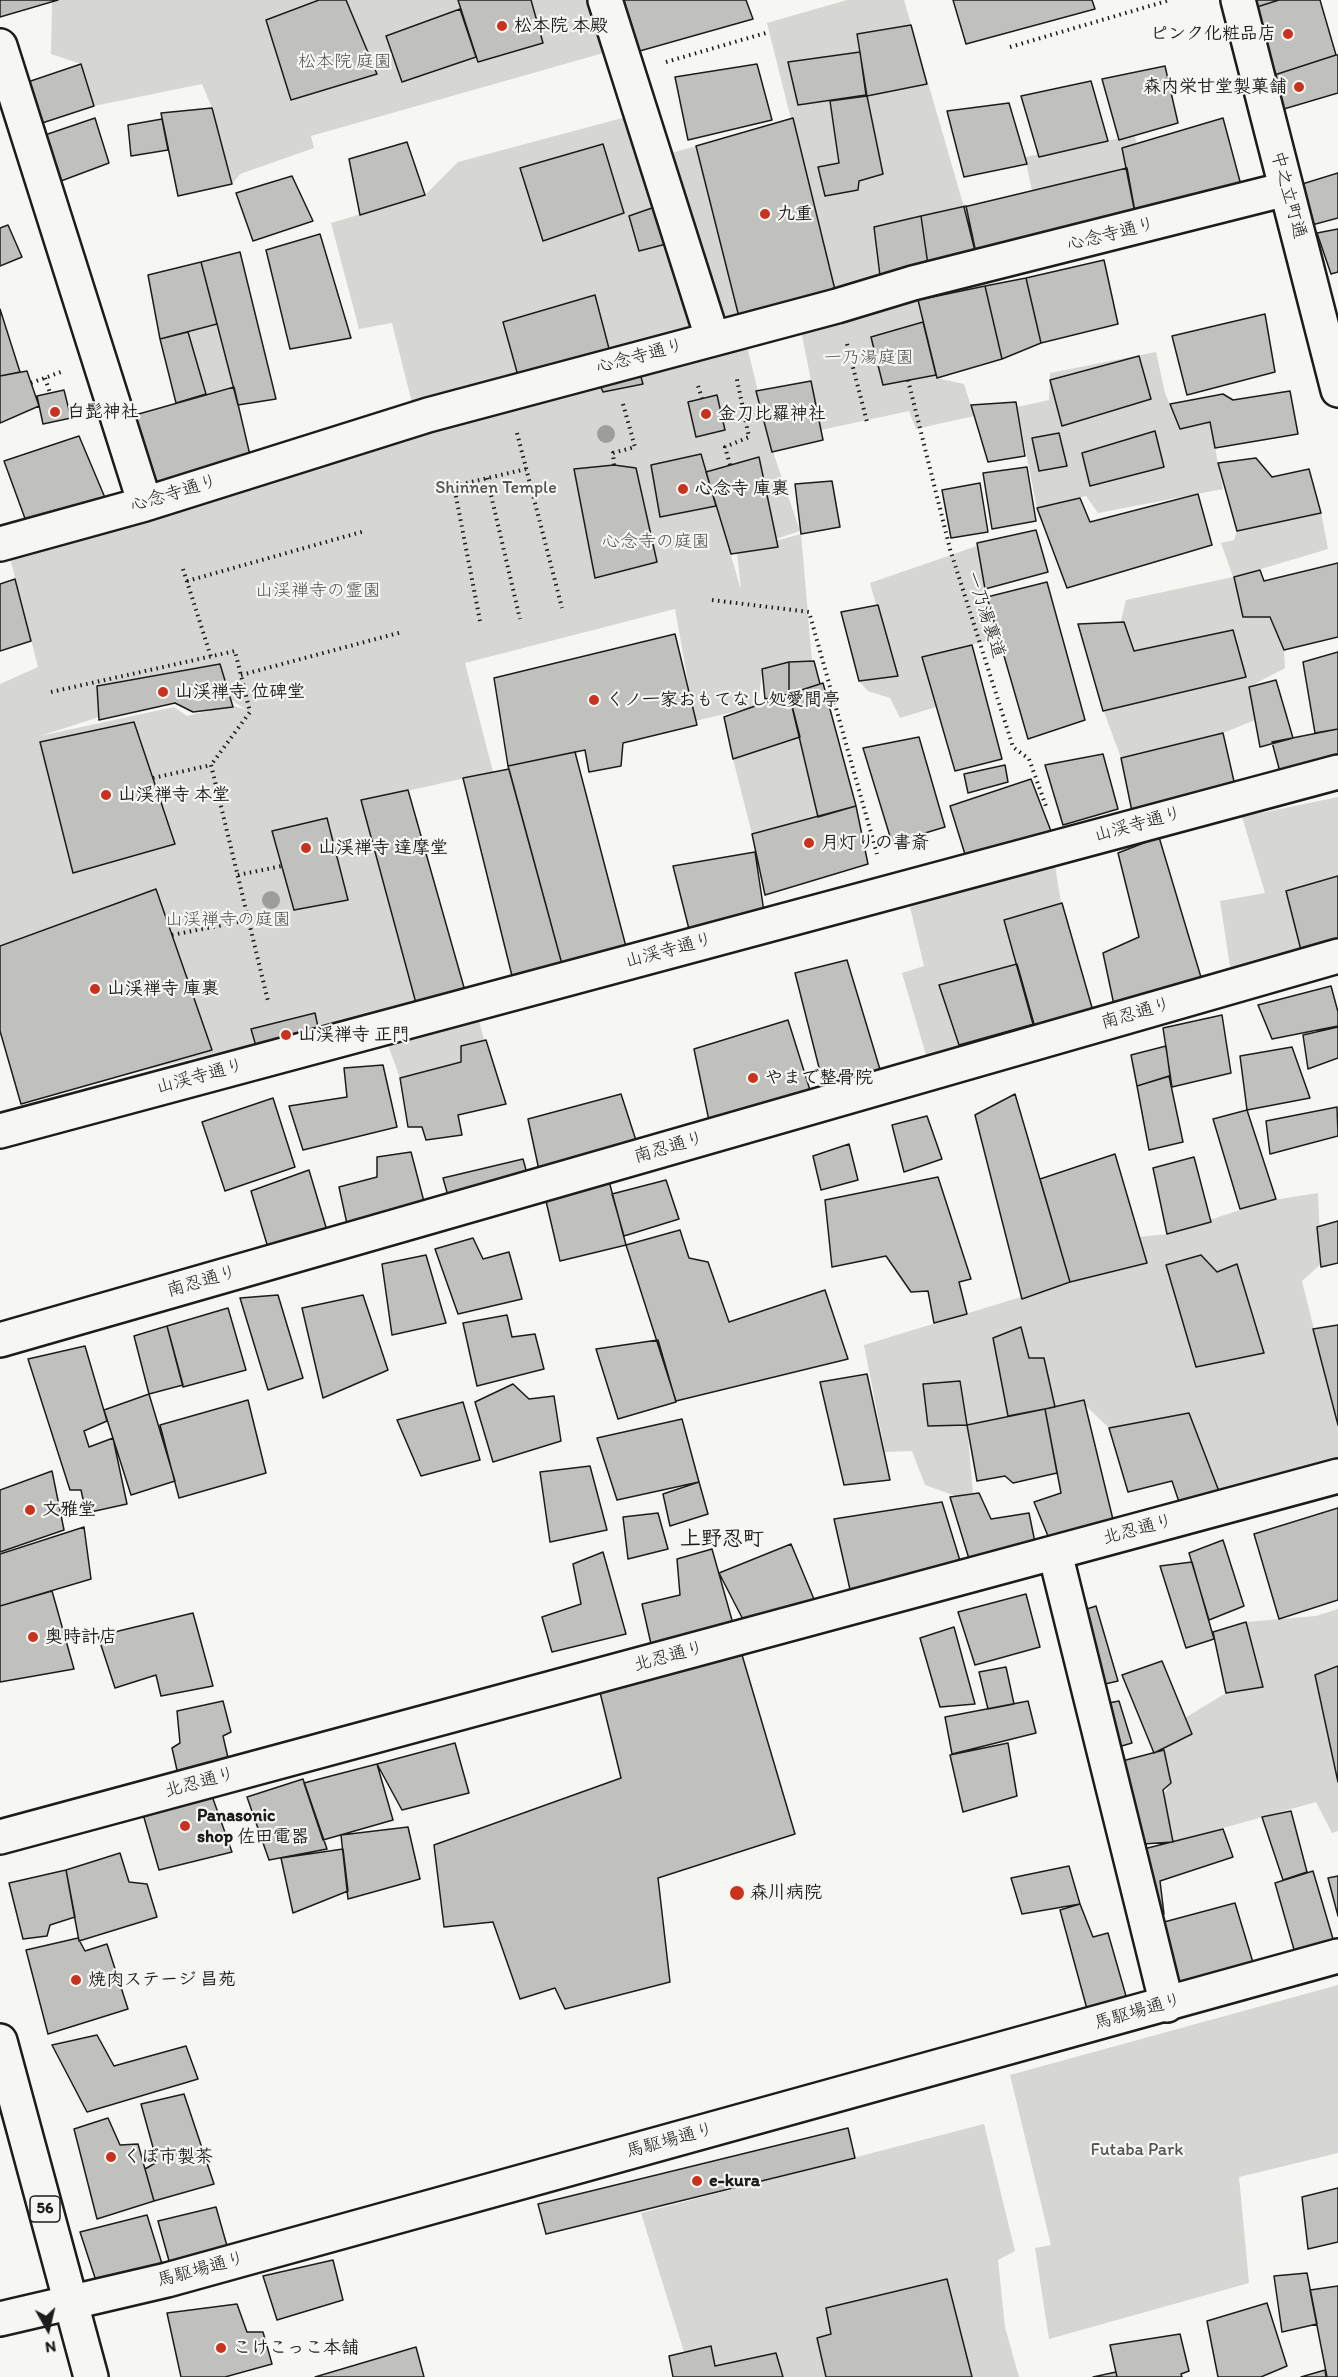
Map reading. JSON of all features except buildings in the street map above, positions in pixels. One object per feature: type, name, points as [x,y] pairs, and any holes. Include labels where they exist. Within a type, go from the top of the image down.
[{"type":"street","points":[[605,0],[628,73],[720,335]]},
{"type":"street","name":"中之立町通","points":[[1238,0],[1338,390]]},
{"type":"street","points":[[0,46],[145,504]]},
{"type":"street","name":"心念寺通り","points":[[0,544],[145,504],[428,415],[720,335],[837,306],[913,283],[1286,189]]},
{"type":"street","name":"山渓寺通り","points":[[0,1131],[1338,772]]},
{"type":"street","name":"南忍通り","points":[[0,1340],[1338,956]]},
{"type":"street","name":"北忍通り","points":[[0,1837],[1338,1476]]},
{"type":"street","points":[[1055,1553],[1167,2005]]},
{"type":"street","name":"馬駆場通り","points":[[0,2319],[167,2280],[1338,1956]]},
{"type":"street","name":"56","points":[[0,2041],[91,2377]]},
{"type":"path","points":[[1010,47],[1170,0]]},
{"type":"path","points":[[628,73],[769,32]]},
{"type":"path","points":[[837,306],[867,422]]},
{"type":"path","points":[[720,335],[749,437],[725,447],[730,465]]},
{"type":"path","points":[[613,365],[635,447],[613,453],[614,465]]},
{"type":"path","points":[[31,383],[45,378],[50,393]]},
{"type":"path","name":"一乃湯裏道","points":[[908,380],[950,549],[1009,736],[1013,747],[1029,759],[1061,846]]},
{"type":"path","points":[[516,428],[562,608]]},
{"type":"path","points":[[480,621],[454,486],[526,469]]},
{"type":"path","points":[[487,478],[520,619]]},
{"type":"path","points":[[187,581],[365,531]]},
{"type":"path","points":[[183,569],[211,657]]},
{"type":"path","points":[[712,600],[809,612],[888,893]]},
{"type":"path","points":[[241,675],[402,632]]},
{"type":"path","points":[[51,692],[235,651],[250,712],[211,765],[153,778]]},
{"type":"path","points":[[211,765],[268,1002]]},
{"type":"path","points":[[238,875],[282,866]]},
{"type":"path","points":[[172,935],[248,920]]},
{"type":"green space","name":"松本院 庭園","points":[[59,0],[600,0],[614,50],[311,136],[314,148],[240,174],[232,184],[212,108],[202,84],[94,106],[81,64],[51,54],[52,2]]},
{"type":"green space","name":"一乃湯庭園","points":[[847,0],[904,0],[964,207],[913,283],[937,378],[964,384],[974,416],[916,429],[909,411],[821,430],[798,316],[710,328],[661,156],[791,119],[767,23]]},
{"type":"green space","points":[[641,113],[709,338],[743,330],[773,452],[800,531],[739,551],[801,534],[812,661],[762,673],[758,706],[695,721],[675,609],[465,663],[493,772],[361,801],[415,1001],[318,1028],[19,1101],[0,1031],[0,684],[38,667],[10,558],[416,419],[392,323],[359,329],[331,223],[425,195],[458,162]],"holes":[[[714,496],[737,553],[741,588],[740,587]],[[219,664],[230,699],[246,710],[232,705],[187,716],[174,707],[40,736],[99,717],[98,685]]]},
{"type":"green space","points":[[1135,135],[1139,167],[1032,191],[1025,157]]},
{"type":"green space","points":[[217,324],[233,386],[206,394],[187,332]]},
{"type":"green space","points":[[1156,352],[1165,393],[1180,428],[1210,422],[1223,489],[1098,513],[1086,496],[1037,508],[1017,407],[1049,400],[1050,373]]},
{"type":"green space","points":[[1321,512],[1328,549],[1234,577],[1244,616],[1270,617],[1284,650],[1285,668],[1249,687],[1255,720],[1223,733],[1121,758],[1103,709],[1246,677],[1230,632],[1134,651],[1121,621],[1126,600],[1233,577],[1221,543],[1234,540],[1237,531]]},
{"type":"green space","points":[[977,546],[999,638],[922,657],[936,707],[900,718],[890,698],[868,691],[859,681],[896,676],[870,583]]},
{"type":"green space","points":[[799,738],[818,817],[752,834],[733,759]]},
{"type":"green space","points":[[1338,797],[1338,876],[1286,891],[1305,966],[1233,986],[1220,901],[1265,893],[1242,817]]},
{"type":"green space","points":[[1055,865],[1061,903],[1004,920],[1017,964],[939,986],[964,1063],[931,1072],[902,973],[924,966],[910,907]]},
{"type":"green space","points":[[479,1020],[484,1040],[461,1046],[460,1062],[400,1078],[388,1045]]},
{"type":"green space","points":[[1318,1193],[1321,1264],[1302,1281],[1338,1425],[1338,1476],[1225,1507],[1189,1413],[1109,1428],[1081,1401],[1055,1407],[1029,1358],[1021,1327],[994,1342],[1008,1416],[967,1425],[973,1493],[956,1496],[925,1485],[912,1451],[885,1452],[864,1345],[1070,1282],[1146,1263],[1139,1237],[1167,1234],[1267,1201]],"holes":[[[959,1382],[967,1424],[928,1426],[923,1384]]]},
{"type":"green space","points":[[1338,1609],[1338,1666],[1315,1676],[1338,1782],[1338,1831],[1332,1833],[1316,1802],[1173,1842],[1164,1794],[1170,1784],[1164,1748],[1185,1718],[1226,1693],[1262,1687],[1246,1622],[1316,1616]]},
{"type":"green space","name":"Futaba Park","points":[[1338,1985],[1338,2153],[1239,2177],[1249,2283],[1049,2339],[1035,2248],[1051,2245],[1010,2075]]},
{"type":"green space","points":[[984,2124],[1015,2251],[998,2260],[1005,2327],[1019,2377],[673,2377],[669,2356],[684,2352],[641,2213]]},
{"type":"place","name":"松本院 本殿","points":[[502,26]]},
{"type":"place","name":"ピンク化粧品店","points":[[1288,34]]},
{"type":"place","name":"森内栄甘堂製菓舗","points":[[1299,87]]},
{"type":"place","name":"九重","points":[[765,214]]},
{"type":"place","name":"白髭神社","points":[[55,412]]},
{"type":"place","name":"金刀比羅神社","points":[[706,414]]},
{"type":"place","name":"心念寺 庫裏","points":[[683,489]]},
{"type":"place","name":"山渓禅寺 位碑堂","points":[[163,692]]},
{"type":"place","name":"くノ一家おもてなし処愛間亭","points":[[594,700]]},
{"type":"place","name":"山渓禅寺 本堂","points":[[106,795]]},
{"type":"place","name":"月灯りの書斎","points":[[809,843]]},
{"type":"place","name":"山渓禅寺 達摩堂","points":[[306,848]]},
{"type":"place","name":"山渓禅寺 庫裏","points":[[95,989]]},
{"type":"place","name":"山渓禅寺 正門","points":[[286,1035]]},
{"type":"place","name":"やまで整骨院","points":[[753,1078]]},
{"type":"place","name":"文雅堂","points":[[30,1510]]},
{"type":"place","name":"奥時計店","points":[[33,1637]]},
{"type":"place","name":"Panasonic shop 佐田電器","points":[[185,1826]]},
{"type":"place","name":"森川病院","points":[[737,1893]]},
{"type":"place","name":"焼肉ステージ 昌苑","points":[[76,1980]]},
{"type":"place","name":"くぼ市製茶","points":[[111,2157]]},
{"type":"place","name":"e-kura","points":[[697,2181]]},
{"type":"place","name":"こけこっこ本舗","points":[[221,2348]]},
{"type":"district","name":"上野忍町","points":[[722,1540]]},
{"type":"park label","name":"Shinnen Temple","points":[[496,488]]},
{"type":"park label","name":"心念寺の庭園","points":[[656,542]]},
{"type":"park label","name":"山渓禅寺の霊園","points":[[318,591]]},
{"type":"park label","name":"山渓禅寺の庭園","points":[[228,920]]}]
